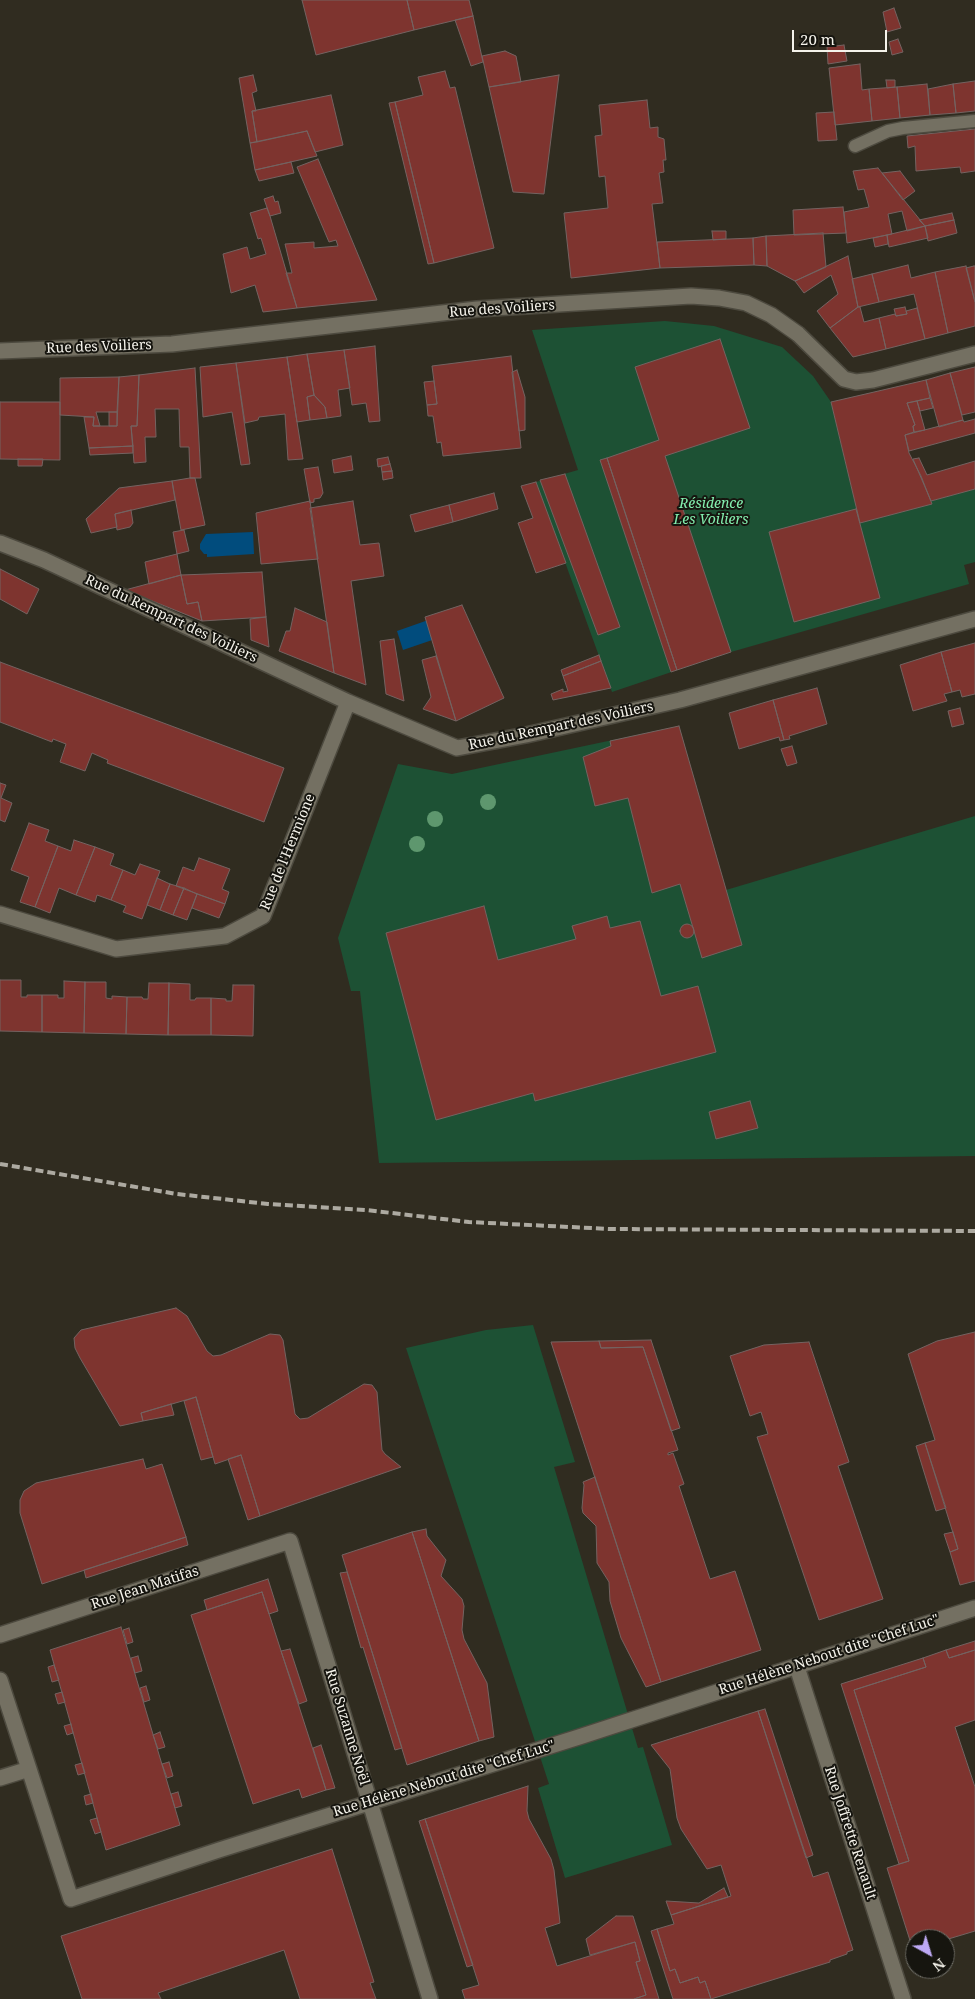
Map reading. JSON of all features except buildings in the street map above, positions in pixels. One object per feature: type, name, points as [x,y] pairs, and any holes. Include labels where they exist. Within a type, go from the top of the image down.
[{"type":"street","name":"Rue des Voiliers","points":[[0,351],[172,344],[477,309],[691,296],[719,298],[746,303],[771,316],[798,334],[844,379],[856,382],[873,380],[975,354]]},
{"type":"street","name":"Rue du Rempart des Voiliers","points":[[0,543],[44,560],[348,702],[457,748],[526,735],[680,700],[975,619]]},
{"type":"street","name":"Rue de l'Hermione","points":[[0,914],[116,949],[225,936],[263,916],[348,702]]},
{"type":"street","name":"Rue Jean Matifas","points":[[0,1635],[290,1541]]},
{"type":"street","name":"Rue Suzanne Noël","points":[[290,1541],[430,1999]]},
{"type":"street","name":"Rue Hélène Nebout dite \"Chef Luc\"","points":[[29,1769],[71,1899],[797,1667],[975,1608]]},
{"type":"street","name":"Rue Joffrette Renault","points":[[797,1667],[903,1999]]},
{"type":"street","points":[[0,1680],[29,1769],[0,1778]]},
{"type":"lane","points":[[855,146],[875,136],[903,128],[975,121]]},
{"type":"green space","name":"Résidence Les Voiliers","points":[[665,321],[714,326],[782,347],[813,376],[831,402],[860,523],[931,504],[931,501],[975,489],[975,562],[964,565],[969,584],[731,652],[612,692],[536,482],[578,470],[532,330]]},
{"type":"green space","points":[[679,726],[726,890],[975,816],[975,1156],[379,1163],[360,991],[351,991],[338,938],[398,764],[452,774]]},
{"type":"green space","points":[[533,1325],[575,1462],[554,1467],[638,1748],[643,1747],[672,1845],[565,1878],[538,1788],[549,1784],[406,1348],[486,1330]]},
{"type":"water","points":[[253,532],[254,554],[207,557],[207,554],[204,554],[200,549],[200,544],[206,534]]},
{"type":"water","points":[[434,618],[441,637],[403,650],[397,631]]},
{"type":"railway","points":[[0,1164],[177,1194],[268,1204],[366,1210],[469,1222],[610,1229],[975,1231]]}]
